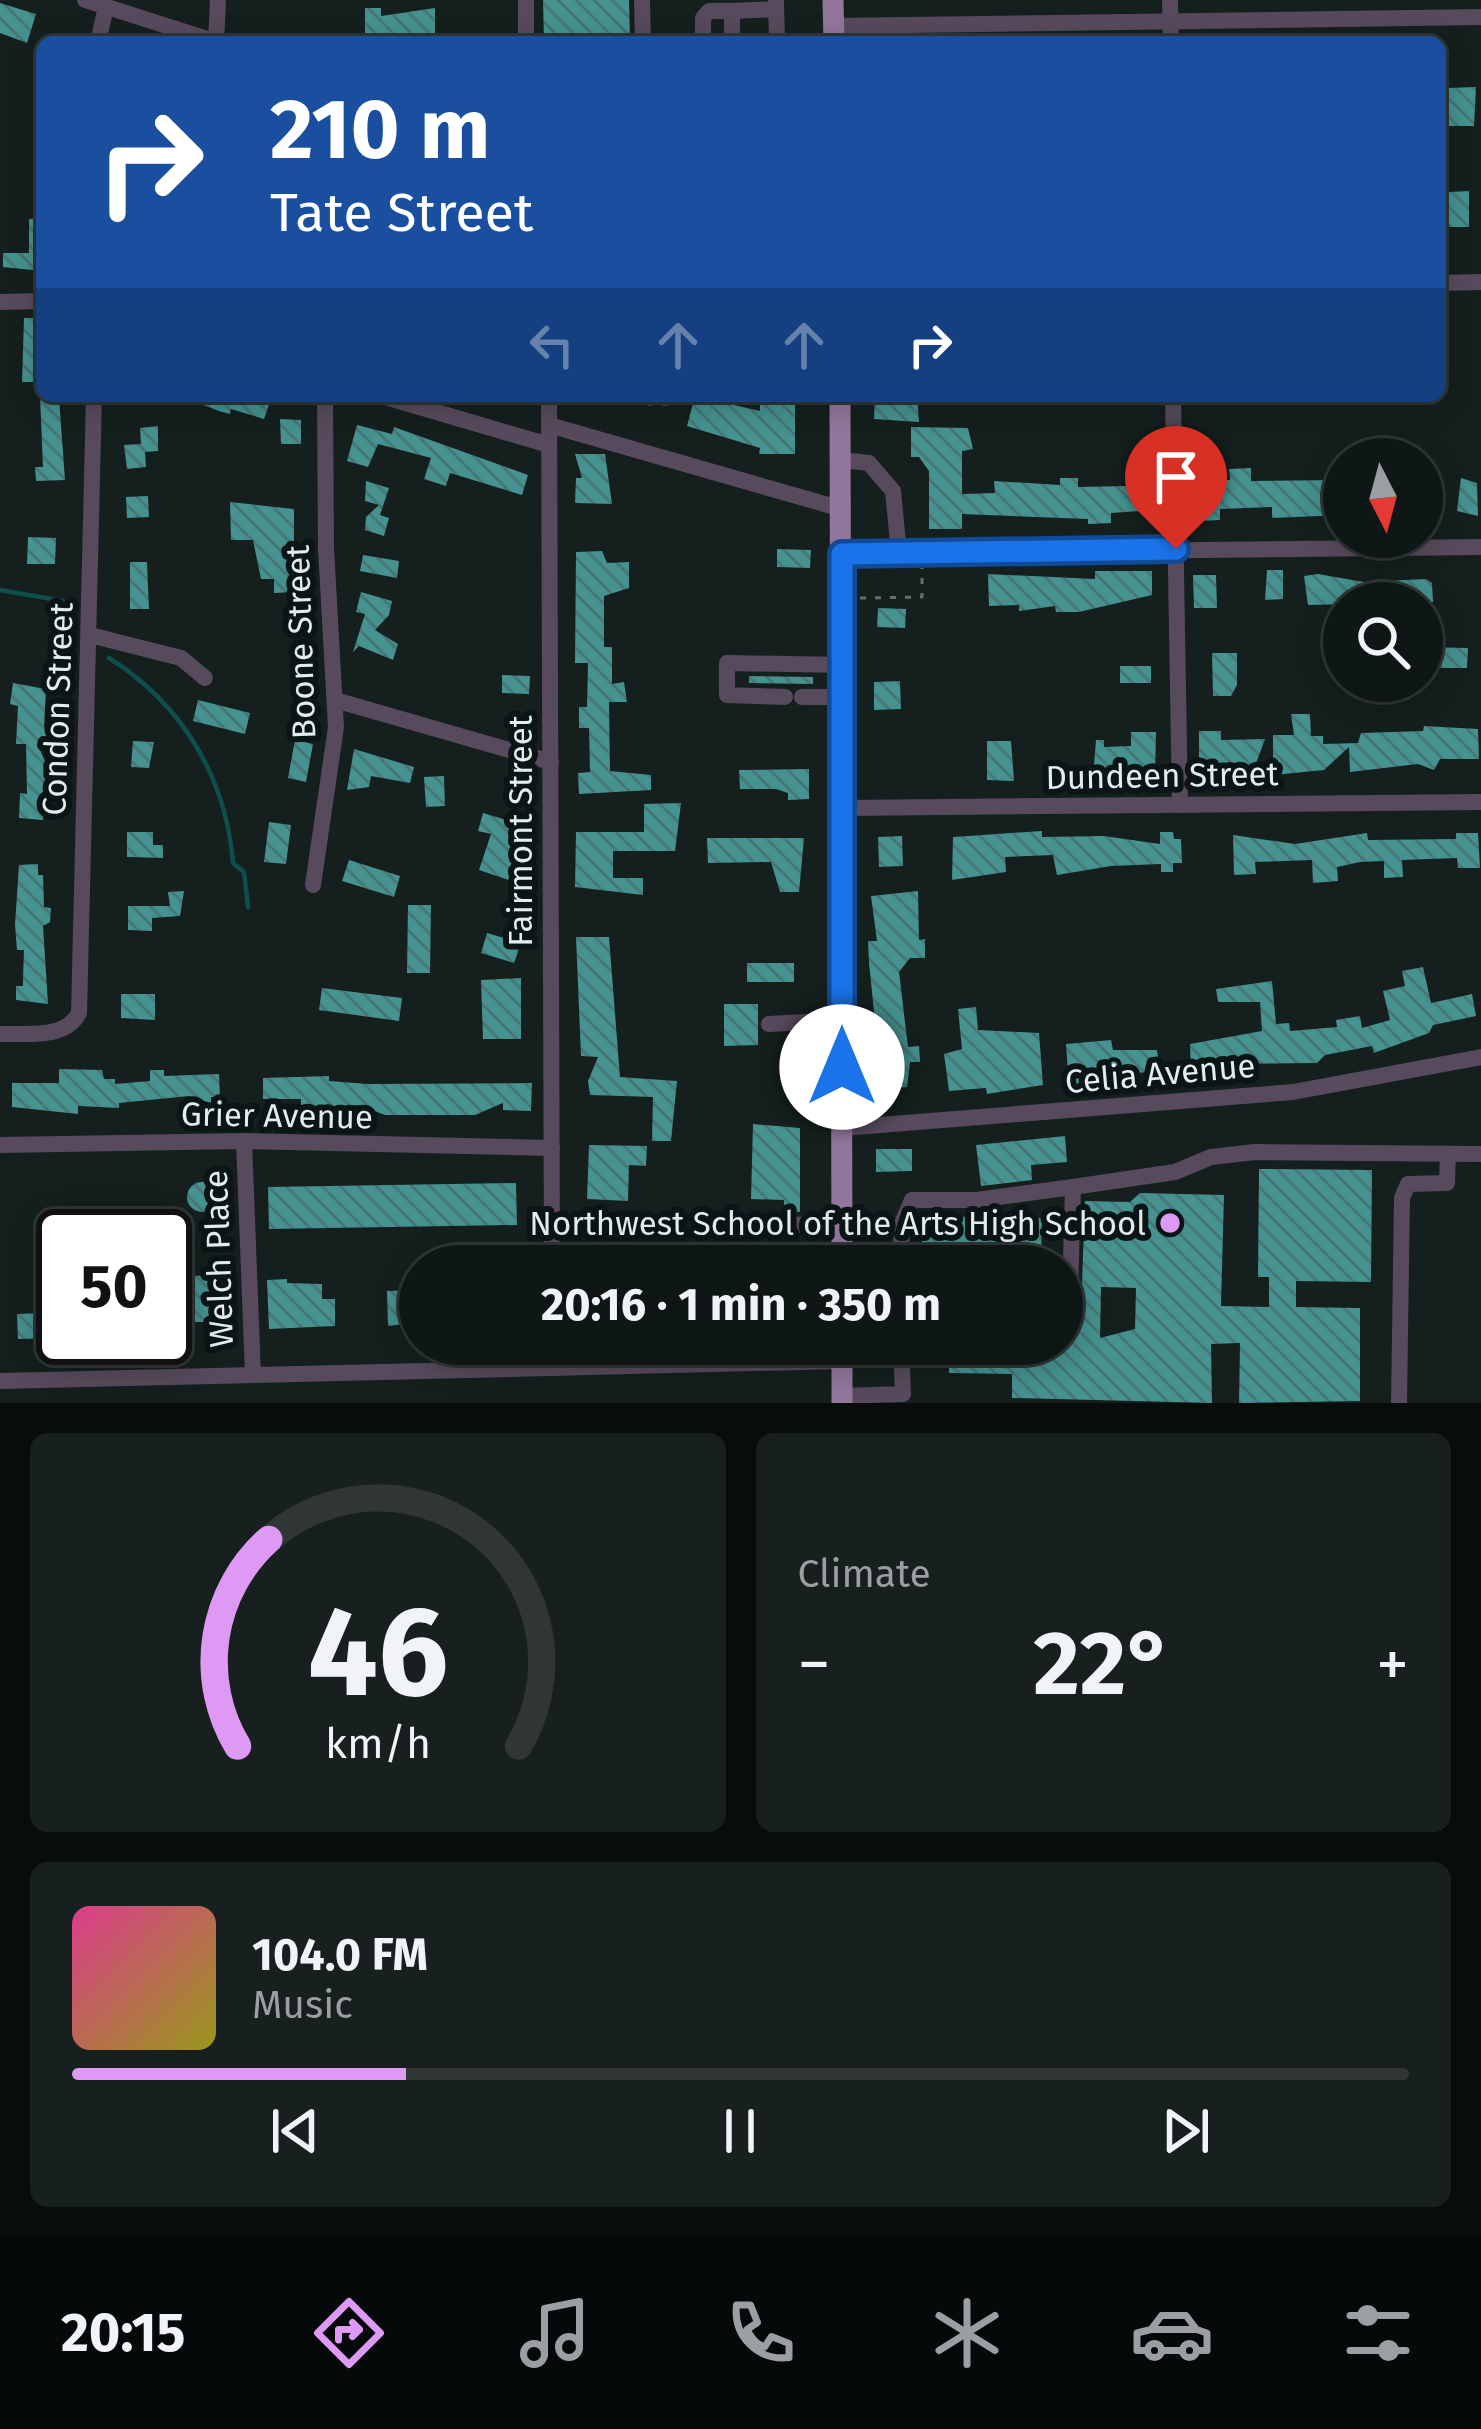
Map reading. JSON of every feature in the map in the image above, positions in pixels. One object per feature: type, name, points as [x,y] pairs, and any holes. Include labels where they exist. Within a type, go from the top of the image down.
[{"type":"main road","points":[[833,0],[834,34]]},
{"type":"main road","points":[[840,402],[842,1245]]},
{"type":"main road","points":[[842,1365],[842,1400]]},
{"type":"street","points":[[86,0],[198,36]]},
{"type":"street","points":[[217,36],[218,0]]},
{"type":"street","points":[[526,0],[526,36]]},
{"type":"street","points":[[642,0],[643,36]]},
{"type":"street","points":[[1169,0],[1171,33]]},
{"type":"street","points":[[704,36],[706,14],[776,5],[777,36]]},
{"type":"street","points":[[99,36],[106,7]]},
{"type":"street","points":[[732,11],[732,36]]},
{"type":"street","points":[[834,34],[1171,33],[1481,17]]},
{"type":"street","points":[[1446,283],[1481,282]]},
{"type":"street","points":[[0,302],[36,301]]},
{"type":"street","name":"Condon Street","points":[[0,1034],[45,1033],[74,1022],[80,987],[94,402]]},
{"type":"street","name":"Boone Street","points":[[313,885],[333,762],[335,700],[325,402]]},
{"type":"street","points":[[402,402],[549,445]]},
{"type":"street","name":"Fairmont Street","points":[[549,402],[552,1245]]},
{"type":"street","points":[[1173,402],[1180,805]]},
{"type":"street","points":[[549,425],[842,509]]},
{"type":"street","points":[[842,460],[869,463],[893,491],[899,553]]},
{"type":"street","points":[[842,554],[1481,548]]},
{"type":"street","points":[[90,635],[181,658],[205,678]]},
{"type":"street","points":[[842,664],[727,663],[727,695],[842,697]]},
{"type":"street","points":[[335,700],[550,762]]},
{"type":"street","name":"Dundeen Street","points":[[843,808],[1481,802]]},
{"type":"street","points":[[769,1024],[842,1020]]},
{"type":"street","name":"Celia Avenue","points":[[842,1128],[1293,1092],[1481,1059]]},
{"type":"street","name":"Grier Avenue","points":[[0,1145],[244,1141],[552,1148]]},
{"type":"street","name":"Welch Place","points":[[244,1141],[254,1375]]},
{"type":"street","points":[[901,1245],[903,1221],[912,1200],[976,1200],[1072,1187],[1175,1172],[1211,1157],[1255,1152],[1481,1154]]},
{"type":"street","points":[[1399,1403],[1402,1198],[1408,1184],[1447,1183],[1448,1154]]},
{"type":"street","points":[[1071,1245],[1072,1187]]},
{"type":"street","points":[[722,1224],[842,1225]]},
{"type":"street","points":[[0,1381],[612,1365]]},
{"type":"street","points":[[842,1400],[903,1394],[902,1365]]},
{"type":"path","points":[[646,404],[673,404]]},
{"type":"path","points":[[860,598],[922,597],[922,566]]},
{"type":"building","points":[[543,0],[629,0],[630,36],[544,36]]},
{"type":"building","points":[[0,3],[36,14],[27,43],[0,33]]},
{"type":"building","points":[[365,8],[381,8],[381,16],[435,8],[435,36],[365,36]]},
{"type":"building","points":[[1476,87],[1474,126],[1448,126],[1447,88]]},
{"type":"building","points":[[1469,191],[1469,227],[1448,227],[1449,192]]},
{"type":"building","points":[[36,218],[36,270],[3,267],[3,253],[29,253],[29,219]]},
{"type":"building","points":[[24,318],[36,318],[36,382],[22,382]]},
{"type":"building","points":[[40,402],[59,402],[65,480],[36,481],[35,467],[43,467]]},
{"type":"building","points":[[196,402],[270,402],[264,419],[231,409],[230,414]]},
{"type":"building","points":[[693,402],[721,402],[760,411],[760,402],[795,402],[795,454],[759,454],[760,448],[687,426]]},
{"type":"building","points":[[875,402],[917,402],[919,422],[874,419]]},
{"type":"building","points":[[280,419],[301,420],[301,444],[281,444]]},
{"type":"building","points":[[357,425],[392,434],[394,427],[528,475],[522,495],[450,473],[446,486],[424,479],[431,458],[378,444],[368,467],[347,461]]},
{"type":"building","points":[[158,426],[158,451],[145,452],[146,467],[127,469],[124,445],[141,444],[140,428]]},
{"type":"building","points":[[911,427],[968,428],[973,449],[962,451],[962,494],[995,493],[994,481],[1060,485],[1060,478],[1078,478],[1078,487],[1128,486],[1127,477],[1146,477],[1154,510],[1111,513],[1111,523],[1088,524],[1088,519],[962,514],[962,529],[929,529],[929,471],[919,457],[911,457]]},
{"type":"building","points":[[575,454],[605,454],[612,504],[575,503],[576,478],[582,478]]},
{"type":"building","points":[[1251,468],[1251,481],[1323,480],[1323,516],[1272,518],[1272,507],[1220,509],[1220,520],[1201,521],[1200,481],[1230,480],[1229,469]]},
{"type":"building","points":[[1461,478],[1477,483],[1478,516],[1457,511]]},
{"type":"building","points":[[366,481],[389,488],[380,515],[389,518],[384,536],[365,530],[366,517],[379,505],[365,501]]},
{"type":"building","points":[[148,496],[149,517],[127,518],[126,497]]},
{"type":"building","points":[[230,502],[294,509],[294,592],[274,593],[274,579],[261,579],[253,540],[231,540]]},
{"type":"building","points":[[28,537],[56,538],[55,564],[27,564]]},
{"type":"building","points":[[777,549],[811,550],[810,568],[777,567]]},
{"type":"building","points":[[602,551],[607,563],[629,562],[629,588],[604,596],[604,647],[612,647],[612,684],[624,682],[627,702],[609,702],[610,771],[651,775],[651,790],[579,794],[578,773],[590,772],[589,728],[579,728],[579,707],[587,707],[588,663],[575,663],[576,552]]},
{"type":"building","points":[[363,555],[399,561],[397,578],[360,571]]},
{"type":"building","points":[[130,562],[147,562],[149,609],[130,609]]},
{"type":"building","points":[[1267,570],[1283,570],[1283,599],[1265,600]]},
{"type":"building","points":[[1095,571],[1152,571],[1152,595],[1079,612],[1056,612],[1055,606],[1019,611],[1019,605],[989,606],[988,574],[1095,579]]},
{"type":"building","points":[[1193,575],[1216,575],[1217,608],[1194,608]]},
{"type":"building","points":[[1304,576],[1364,582],[1323,582],[1323,605],[1308,605]]},
{"type":"building","points":[[1426,579],[1430,582],[1364,582]]},
{"type":"building","points":[[361,592],[392,601],[389,615],[375,630],[398,644],[393,660],[359,646],[353,652],[365,614],[356,612]]},
{"type":"building","points":[[878,608],[906,609],[905,628],[877,627]]},
{"type":"building","points":[[1443,647],[1468,648],[1467,668],[1443,668]]},
{"type":"building","points":[[1212,653],[1237,653],[1237,685],[1231,696],[1213,696]]},
{"type":"building","points":[[1120,666],[1151,666],[1151,683],[1120,683]]},
{"type":"building","points":[[502,675],[530,676],[529,694],[502,693]]},
{"type":"building","points":[[749,676],[813,677],[813,684],[749,683]]},
{"type":"building","points":[[900,681],[901,709],[874,710],[874,682]]},
{"type":"building","points":[[13,683],[46,689],[44,727],[56,727],[56,740],[38,745],[46,764],[43,820],[19,818],[20,793],[27,794],[26,744],[16,744],[18,706],[10,704]]},
{"type":"building","points":[[198,700],[250,713],[245,734],[193,721]]},
{"type":"building","points":[[1291,714],[1310,714],[1311,736],[1323,736],[1323,744],[1358,743],[1361,733],[1423,731],[1424,726],[1478,729],[1479,759],[1440,759],[1434,770],[1418,764],[1350,772],[1349,747],[1324,770],[1273,775],[1273,735],[1294,735]]},
{"type":"building","points":[[1199,731],[1221,731],[1221,740],[1265,739],[1251,777],[1233,778],[1233,768],[1199,769]]},
{"type":"building","points":[[1131,732],[1156,732],[1155,777],[1133,782],[1133,771],[1093,778],[1096,740],[1104,740],[1104,747],[1131,746]]},
{"type":"building","points":[[295,740],[313,744],[306,782],[288,778]]},
{"type":"building","points":[[133,741],[154,742],[149,768],[131,767]]},
{"type":"building","points":[[987,741],[1011,741],[1014,781],[987,780]]},
{"type":"building","points":[[354,749],[414,767],[410,783],[371,776],[369,787],[347,790]]},
{"type":"building","points":[[809,769],[809,799],[788,800],[788,793],[776,789],[740,789],[739,770]]},
{"type":"building","points":[[444,776],[445,806],[426,807],[424,777]]},
{"type":"building","points":[[681,803],[675,851],[613,851],[613,878],[643,878],[643,895],[575,887],[576,832],[644,832],[644,804]]},
{"type":"building","points":[[483,813],[520,824],[515,857],[527,861],[520,884],[479,870],[491,834],[478,831]]},
{"type":"building","points":[[269,822],[291,825],[286,864],[264,862]]},
{"type":"building","points":[[1042,831],[1042,837],[1104,836],[1160,844],[1160,832],[1173,832],[1174,839],[1181,839],[1182,863],[1173,863],[1173,872],[1161,872],[1161,864],[1057,875],[1053,855],[1005,857],[1006,872],[952,880],[953,837]]},
{"type":"building","points":[[127,832],[153,832],[153,845],[163,845],[163,858],[127,857]]},
{"type":"building","points":[[1367,833],[1368,840],[1456,839],[1456,833],[1478,833],[1480,868],[1458,868],[1457,858],[1402,860],[1403,877],[1384,878],[1384,861],[1360,862],[1337,867],[1338,881],[1313,883],[1312,860],[1255,862],[1256,874],[1234,875],[1233,835],[1295,844]]},
{"type":"building","points":[[902,836],[903,866],[879,867],[878,837]]},
{"type":"building","points":[[707,838],[804,838],[799,892],[780,892],[771,862],[708,863]]},
{"type":"building","points":[[349,860],[400,876],[394,897],[342,881]]},
{"type":"building","points":[[38,864],[44,907],[51,908],[50,922],[43,926],[48,1004],[16,1000],[16,986],[23,986],[24,950],[17,950],[15,925],[19,865]]},
{"type":"building","points":[[184,891],[180,916],[152,918],[152,931],[128,930],[128,906],[170,906],[168,892]]},
{"type":"building","points":[[918,891],[919,940],[925,939],[925,958],[910,958],[899,972],[908,1047],[919,1046],[920,1062],[910,1062],[907,1087],[882,1089],[869,963],[868,941],[877,941],[871,896]]},
{"type":"building","points":[[408,905],[431,905],[430,973],[407,973]]},
{"type":"building","points":[[487,933],[521,943],[514,963],[481,953]]},
{"type":"building","points":[[576,937],[609,937],[620,1077],[677,1081],[671,1141],[652,1141],[653,1097],[590,1095],[588,1081],[598,1057],[581,1056]]},
{"type":"building","points":[[747,963],[794,963],[794,982],[747,982]]},
{"type":"building","points":[[1423,967],[1431,1003],[1472,994],[1476,1016],[1433,1025],[1429,1033],[1374,1053],[1372,1046],[1325,1055],[1317,1063],[1211,1064],[1212,1073],[1191,1075],[1190,1044],[1262,1031],[1260,1002],[1218,1002],[1216,989],[1272,981],[1276,1024],[1289,1023],[1290,1031],[1337,1027],[1336,1020],[1360,1016],[1362,1028],[1390,1020],[1383,991],[1405,986],[1402,971]]},
{"type":"building","points":[[521,978],[521,1039],[483,1039],[481,980]]},
{"type":"building","points":[[322,988],[402,998],[399,1021],[319,1010]]},
{"type":"building","points":[[121,994],[155,994],[155,1020],[121,1018]]},
{"type":"building","points":[[724,1004],[758,1004],[758,1045],[724,1046]]},
{"type":"building","points":[[976,1007],[978,1030],[1039,1033],[1043,1085],[987,1094],[986,1088],[949,1091],[944,1054],[962,1049],[958,1009]]},
{"type":"building","points":[[1111,1040],[1113,1050],[1157,1050],[1160,1071],[1090,1077],[1091,1084],[1069,1086],[1066,1044]]},
{"type":"building","points":[[59,1069],[102,1070],[104,1079],[115,1079],[115,1084],[150,1081],[150,1070],[164,1070],[164,1076],[219,1074],[220,1097],[211,1097],[211,1103],[189,1096],[119,1103],[119,1108],[78,1106],[78,1114],[12,1107],[12,1083],[59,1083]]},
{"type":"building","points":[[329,1076],[329,1081],[368,1084],[532,1083],[531,1111],[503,1110],[503,1103],[475,1115],[385,1115],[359,1105],[310,1108],[301,1105],[301,1099],[263,1099],[263,1078]]},
{"type":"building","points":[[753,1124],[800,1128],[800,1212],[784,1212],[784,1200],[751,1199]]},
{"type":"building","points":[[1065,1136],[1067,1162],[1031,1165],[1032,1180],[981,1186],[976,1145]]},
{"type":"building","points":[[589,1145],[647,1146],[646,1166],[629,1165],[628,1201],[587,1199]]},
{"type":"building","points":[[876,1149],[912,1149],[912,1171],[876,1172]]},
{"type":"building","points":[[1259,1169],[1372,1170],[1371,1282],[1296,1281],[1296,1307],[1360,1308],[1360,1401],[1239,1403],[1240,1343],[1211,1344],[1212,1403],[1012,1398],[1012,1374],[949,1373],[949,1365],[1083,1365],[1085,1201],[1130,1202],[1140,1193],[1224,1195],[1221,1306],[1269,1307],[1269,1277],[1258,1277]],"holes":[[[1101,1287],[1136,1288],[1135,1329],[1100,1338]]]},
{"type":"building","points":[[202,1182],[217,1197],[202,1212],[187,1197]]},
{"type":"building","points":[[516,1183],[517,1225],[269,1229],[268,1187]]},
{"type":"building","points":[[922,1216],[1042,1218],[1041,1245],[922,1245]]},
{"type":"building","points":[[216,1275],[217,1295],[227,1294],[227,1315],[214,1315],[214,1322],[192,1322],[192,1276]]},
{"type":"building","points":[[287,1279],[287,1283],[322,1284],[322,1299],[335,1299],[335,1326],[269,1329],[267,1280]]},
{"type":"building","points":[[387,1291],[399,1291],[399,1325],[388,1326]]},
{"type":"building","points":[[36,1313],[36,1339],[18,1339],[17,1314]]},
{"type":"waterway","points":[[0,590],[63,601]]},
{"type":"waterway","points":[[109,658],[158,697],[196,746],[221,801],[233,863],[244,872],[248,907]]},
{"type":"place","name":"Northwest School of the Arts High School","points":[[1170,1223]]},
{"type":"route","points":[[842,1067],[842,554],[1176,549]]}]
